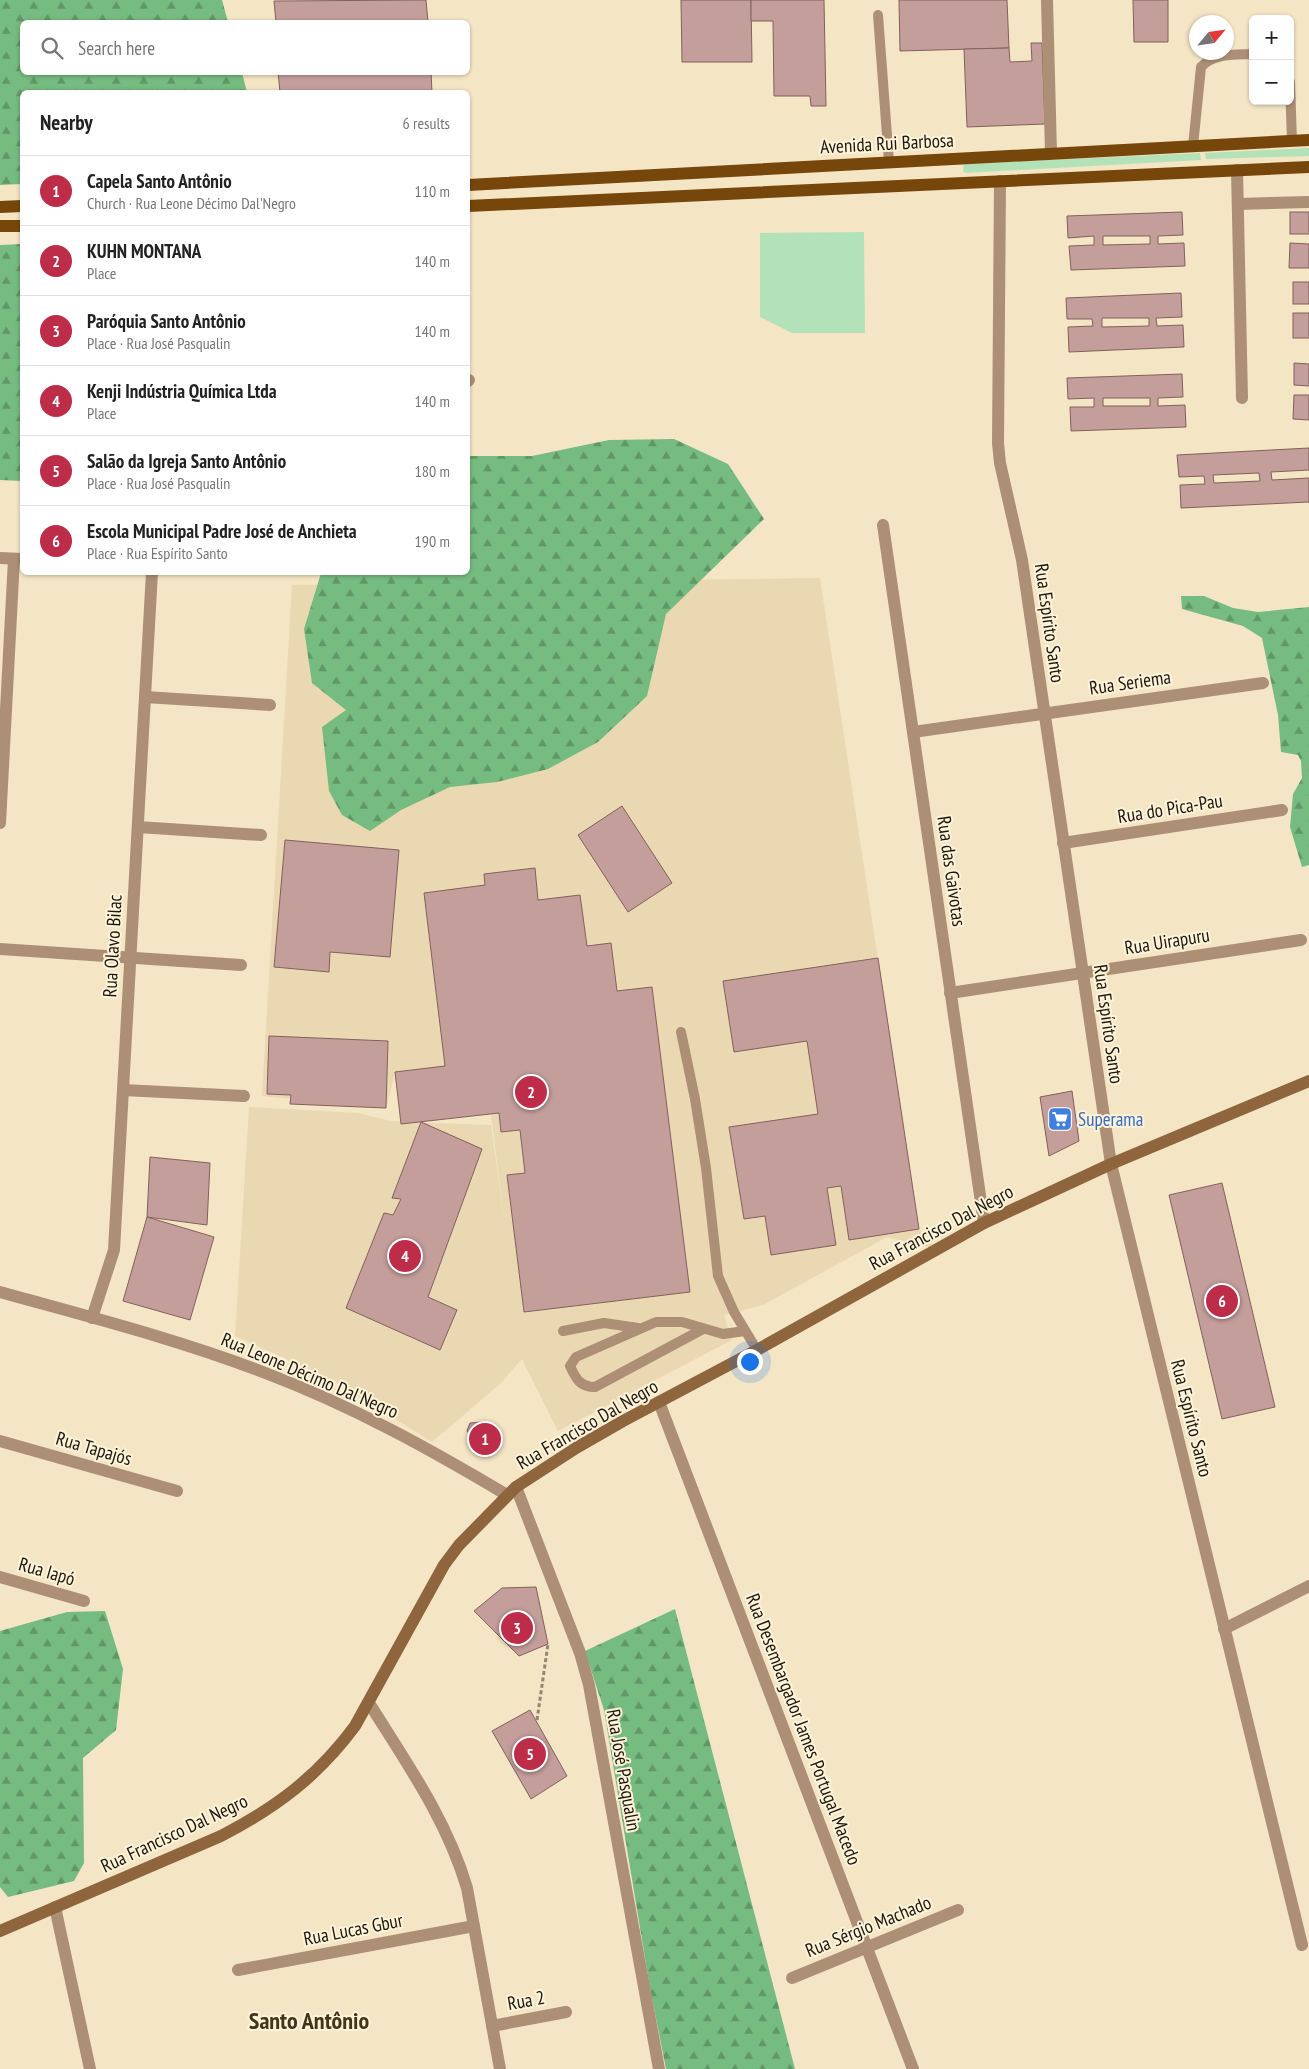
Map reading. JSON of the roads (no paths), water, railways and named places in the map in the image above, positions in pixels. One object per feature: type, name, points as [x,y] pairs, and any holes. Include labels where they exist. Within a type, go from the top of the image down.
[{"type":"main road","name":"Avenida Rui Barbosa","points":[[470,185],[1309,140]]},
{"type":"main road","points":[[470,206],[1309,167]]},
{"type":"main road","points":[[0,208],[20,206]]},
{"type":"main road","points":[[0,226],[20,226]]},
{"type":"street","points":[[1047,0],[1051,153]]},
{"type":"street","points":[[1237,170],[1242,398]]},
{"type":"street","name":"Rua Espírito Santo","points":[[1000,181],[998,443],[1000,463],[1022,560],[1111,1164],[1302,1945]]},
{"type":"street","points":[[1238,204],[1309,202]]},
{"type":"street","name":"Rua das Gaivotas","points":[[883,525],[984,1223]]},
{"type":"street","points":[[0,558],[18,559],[0,822]]},
{"type":"street","name":"Rua Olavo Bilac","points":[[92,1318],[114,1250],[152,575]]},
{"type":"street","name":"Rua Seriema","points":[[913,732],[1263,683]]},
{"type":"street","points":[[145,696],[270,705]]},
{"type":"street","name":"Rua do Pica-Pau","points":[[1063,843],[1282,810]]},
{"type":"street","points":[[138,827],[261,835]]},
{"type":"street","name":"Rua Uirapuru","points":[[950,993],[1301,940]]},
{"type":"street","points":[[0,949],[241,965]]},
{"type":"street","name":"Rua Francisco Dal Negro","points":[[0,1931],[222,1836],[288,1796],[338,1748],[369,1703],[444,1565],[459,1544],[511,1491],[576,1448],[757,1350],[984,1223],[1111,1164],[1309,1081]]},
{"type":"street","points":[[123,1090],[244,1096]]},
{"type":"street","name":"Rua Leone Décimo Dal'Negro","points":[[0,1292],[230,1360],[344,1406],[511,1491]]},
{"type":"street","name":"Rua Desembargador James Portugal Macedo","points":[[659,1402],[913,2069]]},
{"type":"street","name":"Rua Tapajós","points":[[0,1440],[177,1491]]},
{"type":"street","name":"Rua José Pasqualin","points":[[511,1491],[580,1653],[589,1685],[659,2069]]},
{"type":"street","name":"Rua Iapó","points":[[0,1577],[84,1601]]},
{"type":"street","points":[[1224,1628],[1309,1586]]},
{"type":"street","points":[[369,1703],[438,1815],[452,1842],[467,1888],[500,2069]]},
{"type":"street","points":[[55,1907],[90,2069]]},
{"type":"street","name":"Rua Sérgio Machado","points":[[792,1978],[958,1910]]},
{"type":"street","name":"Rua Lucas Gbur","points":[[238,1970],[474,1926]]},
{"type":"street","name":"Rua 2","points":[[492,2026],[566,2012]]},
{"type":"lane","points":[[878,15],[889,162]]},
{"type":"lane","points":[[1193,146],[1201,67],[1208,60],[1218,57],[1249,54]]},
{"type":"lane","points":[[1291,105],[1292,141]]},
{"type":"lane","points":[[680,1032],[695,1099],[705,1158],[718,1276],[734,1312],[757,1350]]},
{"type":"lane","points":[[703,1328],[595,1387],[585,1387],[577,1380],[570,1366],[576,1357],[638,1328],[656,1322],[682,1322],[703,1328],[723,1334],[746,1331]]},
{"type":"lane","points":[[563,1331],[604,1323],[638,1328]]},
{"type":"place","name":"KUHN MONTANA","points":[[531,1092]]},
{"type":"place","name":"Superama","points":[[1060,1119]]},
{"type":"place","name":"Kenji Indústria Química Ltda","points":[[405,1256]]},
{"type":"place","name":"Escola Municipal Padre José de Anchieta","points":[[1222,1301]]},
{"type":"place","name":"Capela Santo Antônio","points":[[485,1439]]},
{"type":"place","name":"Paróquia Santo Antônio","points":[[517,1628]]},
{"type":"place","name":"Salão da Igreja Santo Antônio","points":[[530,1754]]},
{"type":"district","name":"Santo Antônio","points":[[309,2021]]}]
